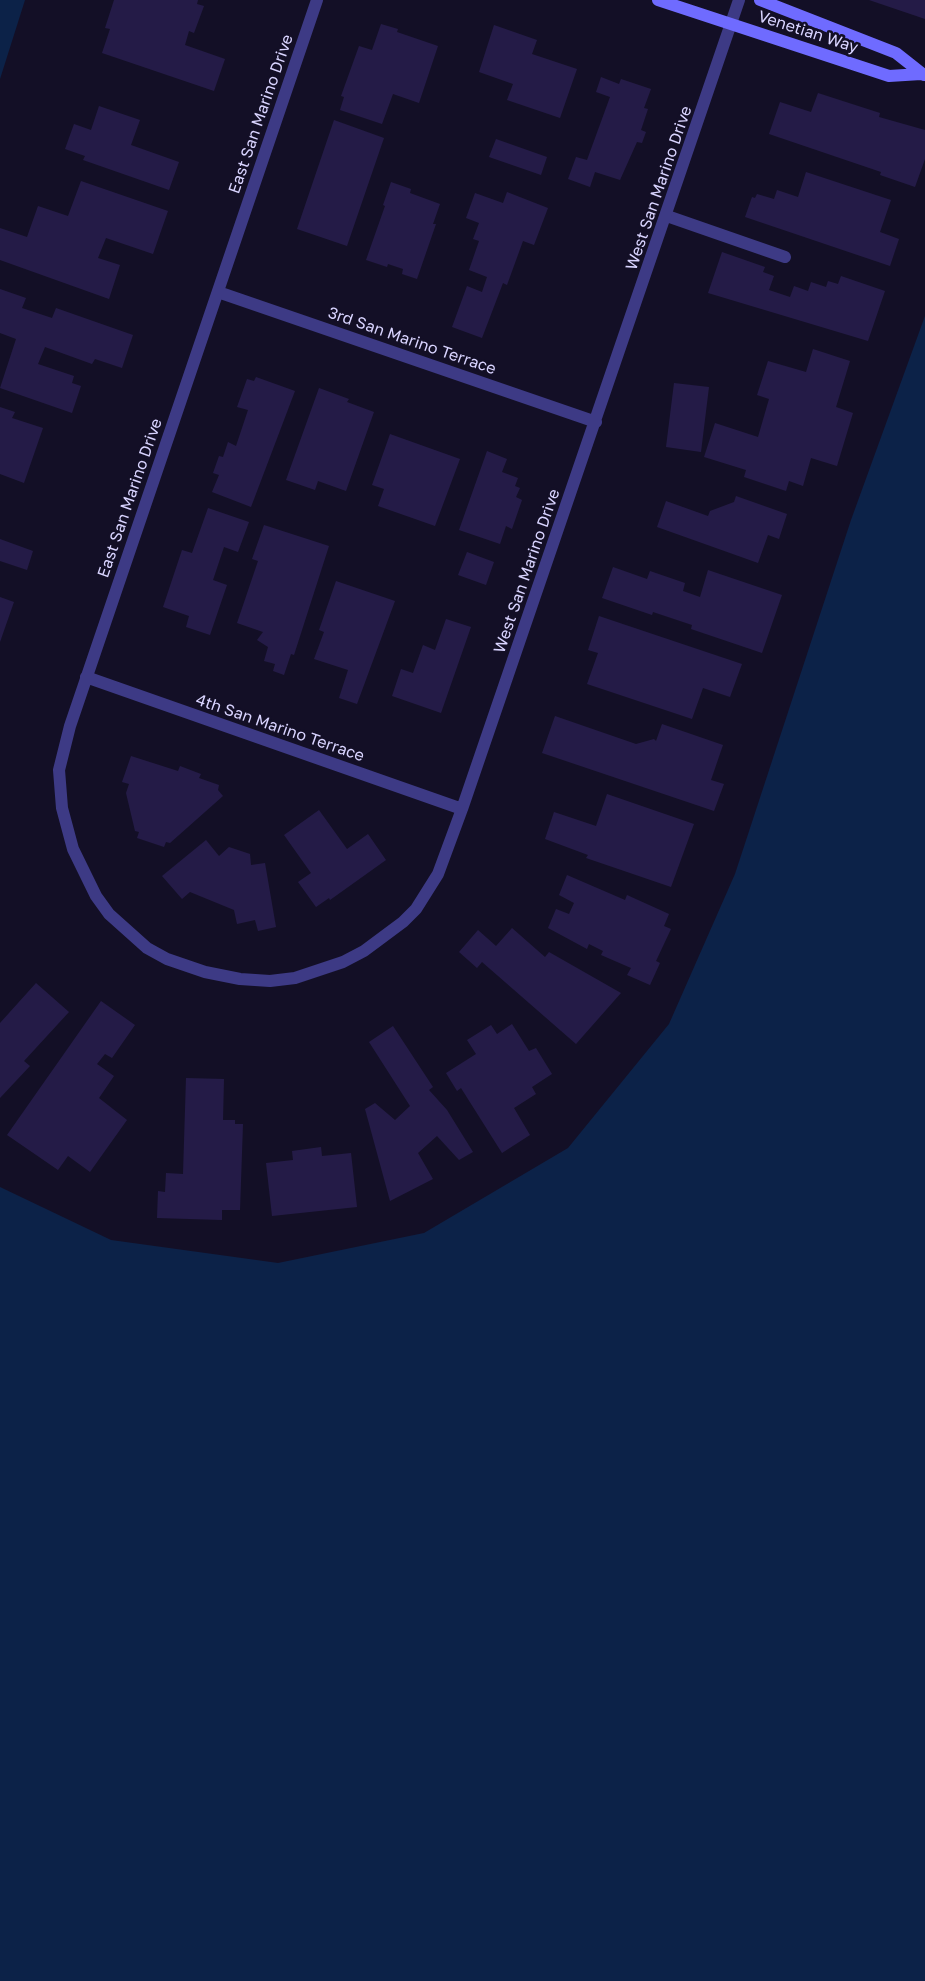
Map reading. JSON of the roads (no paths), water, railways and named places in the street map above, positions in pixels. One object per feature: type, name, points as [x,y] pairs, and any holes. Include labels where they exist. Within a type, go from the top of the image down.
[{"type":"main road","name":"Venetian Way","points":[[658,0],[889,76],[923,75]]},
{"type":"main road","name":"Venetian Way","points":[[760,0],[896,53],[923,75]]},
{"type":"street","name":"East San Marino Drive","points":[[187,967],[147,948],[110,914],[96,896],[72,849],[62,808],[59,770],[70,726],[86,677],[316,0]]},
{"type":"street","name":"West San Marino Drive","points":[[187,967],[218,975],[270,981],[295,978],[321,970],[364,951],[402,922],[420,903],[438,874],[596,422],[740,0]]},
{"type":"street","points":[[667,216],[785,257]]},
{"type":"street","name":"3rd San Marino Terrace","points":[[218,292],[596,422]]},
{"type":"street","name":"4th San Marino Terrace","points":[[86,677],[462,809]]},
{"type":"water","points":[[0,0],[25,0],[0,79]]},
{"type":"water","points":[[925,316],[925,1981],[0,1981],[0,1187],[111,1240],[278,1263],[424,1233],[568,1148],[669,1024],[735,874],[851,520]]}]
